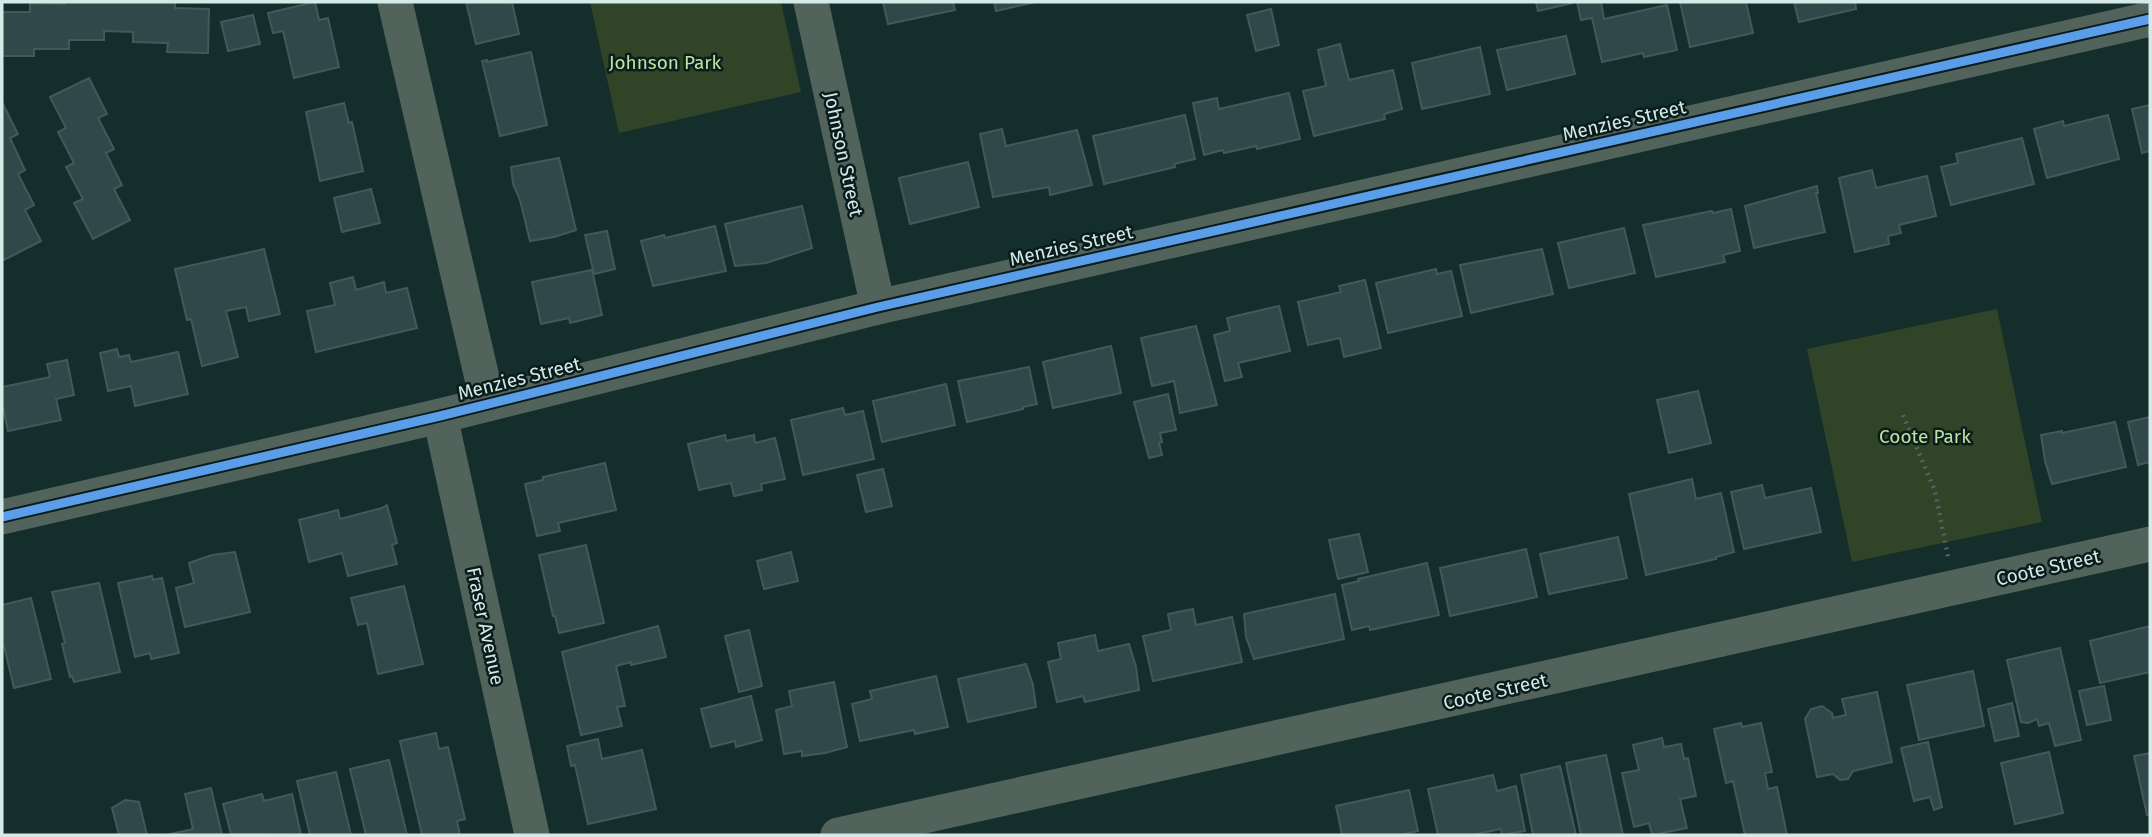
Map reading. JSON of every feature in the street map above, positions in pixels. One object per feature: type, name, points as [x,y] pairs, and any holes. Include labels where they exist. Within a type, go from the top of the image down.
[{"type":"street","points":[[395,2],[488,404]]},
{"type":"street","name":"Johnson Street","points":[[811,2],[878,307]]},
{"type":"street","name":"Menzies Street","points":[[2,517],[440,416],[878,307],[2150,19]]},
{"type":"street","name":"Fraser Avenue","points":[[440,416],[533,835]]},
{"type":"street","name":"Coote Street","points":[[838,835],[909,828],[2150,544]]},
{"type":"path","points":[[1903,415],[1935,491],[1954,589]]},
{"type":"green space","name":"Johnson Park","points":[[590,2],[781,2],[801,92],[619,133]]},
{"type":"green space","name":"Coote Park","points":[[1997,309],[2042,522],[1852,562],[1807,349]]},
{"type":"building","points":[[175,2],[175,8],[209,9],[208,53],[167,52],[168,43],[133,42],[133,32],[104,31],[104,40],[69,40],[69,49],[34,49],[34,56],[2,56],[2,12],[30,12],[30,3]]},
{"type":"building","points":[[315,2],[319,20],[328,18],[339,67],[294,78],[283,31],[273,33],[268,13]]},
{"type":"building","points":[[466,2],[512,2],[519,34],[476,44]]},
{"type":"building","points":[[883,2],[953,2],[955,10],[888,24]]},
{"type":"building","points":[[994,2],[1036,2],[996,11]]},
{"type":"building","points":[[1536,2],[1573,2],[1573,3],[1538,11]]},
{"type":"building","points":[[1577,2],[1601,2],[1604,19],[1667,5],[1677,50],[1644,57],[1643,53],[1602,62],[1592,18],[1581,20]]},
{"type":"building","points":[[1680,2],[1746,2],[1753,33],[1690,47]]},
{"type":"building","points":[[1794,2],[1855,2],[1856,9],[1799,22]]},
{"type":"building","points":[[1271,9],[1279,45],[1256,51],[1247,15]]},
{"type":"building","points":[[253,15],[260,44],[228,51],[221,22]]},
{"type":"building","points":[[1566,36],[1575,74],[1507,90],[1497,50]]},
{"type":"building","points":[[1340,44],[1349,80],[1393,70],[1402,109],[1384,114],[1385,119],[1314,136],[1303,91],[1326,86],[1318,50]]},
{"type":"building","points":[[1480,47],[1490,94],[1422,109],[1412,63]]},
{"type":"building","points":[[531,52],[547,125],[500,136],[482,61]]},
{"type":"building","points":[[89,78],[107,114],[98,118],[114,149],[106,153],[122,185],[114,189],[130,220],[93,239],[74,203],[83,199],[66,167],[74,163],[58,132],[66,128],[50,97]]},
{"type":"building","points":[[1289,93],[1300,139],[1257,149],[1256,146],[1204,155],[1193,103],[1217,98],[1219,109]]},
{"type":"building","points":[[2,102],[18,134],[10,138],[25,170],[18,174],[34,205],[25,210],[41,241],[4,260],[2,256]]},
{"type":"building","points":[[344,103],[349,123],[352,122],[363,171],[320,181],[306,112]]},
{"type":"building","points":[[2150,105],[2150,151],[2142,153],[2132,109]]},
{"type":"building","points":[[1185,115],[1195,159],[1174,164],[1175,167],[1104,184],[1093,136]]},
{"type":"building","points":[[2108,115],[2119,159],[2047,178],[2034,129],[2063,121],[2064,126]]},
{"type":"building","points":[[1002,129],[1006,146],[1077,130],[1092,185],[1050,195],[1049,187],[993,197],[980,134]]},
{"type":"building","points":[[2022,138],[2034,184],[1951,205],[1941,167],[1958,163],[1956,154]]},
{"type":"building","points":[[559,158],[576,230],[530,241],[520,200],[513,184],[511,167]]},
{"type":"building","points":[[968,162],[979,207],[910,224],[899,178]]},
{"type":"building","points":[[1872,170],[1876,188],[1927,176],[1936,216],[1899,225],[1901,233],[1888,236],[1889,244],[1855,252],[1839,178]]},
{"type":"building","points":[[1817,186],[1816,193],[1825,232],[1754,248],[1745,206]]},
{"type":"building","points":[[371,189],[380,223],[342,232],[334,198]]},
{"type":"building","points":[[802,206],[812,248],[766,263],[735,266],[725,224]]},
{"type":"building","points":[[1731,209],[1740,251],[1723,255],[1725,262],[1656,277],[1643,225]]},
{"type":"building","points":[[715,226],[726,271],[653,286],[641,241]]},
{"type":"building","points":[[1624,228],[1635,273],[1569,288],[1558,243]]},
{"type":"building","points":[[607,231],[615,269],[594,274],[585,235]]},
{"type":"building","points":[[264,249],[280,314],[249,321],[246,307],[226,311],[238,357],[202,366],[191,319],[187,320],[175,269]]},
{"type":"building","points":[[1542,249],[1553,294],[1471,313],[1460,265]]},
{"type":"building","points":[[1436,269],[1437,274],[1451,271],[1462,316],[1388,333],[1376,283]]},
{"type":"building","points":[[592,270],[602,315],[570,323],[569,318],[541,324],[532,282]]},
{"type":"building","points":[[353,277],[356,290],[384,282],[386,293],[407,288],[417,328],[316,352],[307,311],[335,305],[330,283]]},
{"type":"building","points":[[1365,280],[1381,348],[1344,357],[1340,338],[1308,345],[1298,302],[1341,292],[1339,286]]},
{"type":"building","points":[[1279,306],[1290,351],[1238,363],[1242,377],[1225,381],[1214,335],[1230,331],[1227,318]]},
{"type":"building","points":[[1196,326],[1217,405],[1180,413],[1174,381],[1152,386],[1141,338]]},
{"type":"building","points":[[1111,346],[1121,393],[1053,408],[1043,362]]},
{"type":"building","points":[[117,349],[119,357],[129,355],[131,362],[178,352],[188,394],[135,406],[131,386],[108,391],[100,353]]},
{"type":"building","points":[[67,360],[74,395],[56,399],[61,420],[8,431],[2,387],[50,377],[47,364]]},
{"type":"building","points":[[1029,367],[1037,404],[967,422],[958,381]]},
{"type":"building","points":[[946,384],[955,425],[882,442],[873,401]]},
{"type":"building","points":[[1698,391],[1711,443],[1669,453],[1657,400]]},
{"type":"building","points":[[1168,394],[1176,430],[1160,433],[1162,455],[1149,458],[1134,402]]},
{"type":"building","points":[[843,408],[845,415],[863,411],[874,459],[803,475],[791,420]]},
{"type":"building","points":[[2150,417],[2150,462],[2138,465],[2128,422]]},
{"type":"building","points":[[2115,422],[2126,467],[2052,484],[2041,435]]},
{"type":"building","points":[[725,435],[726,441],[754,435],[755,443],[775,438],[785,479],[761,484],[762,490],[734,496],[731,483],[699,490],[688,444]]},
{"type":"building","points":[[605,463],[616,510],[558,523],[560,531],[537,536],[525,484],[543,480],[543,477]]},
{"type":"building","points":[[883,469],[892,506],[866,512],[857,475]]},
{"type":"building","points":[[1692,479],[1696,499],[1721,493],[1734,552],[1716,559],[1646,575],[1629,494]]},
{"type":"building","points":[[1762,485],[1765,498],[1811,488],[1821,532],[1744,549],[1731,492]]},
{"type":"building","points":[[387,505],[397,543],[392,545],[397,564],[348,576],[342,553],[309,562],[299,520],[338,510],[340,519]]},
{"type":"building","points":[[1359,534],[1368,572],[1338,579],[1329,540]]},
{"type":"building","points":[[1618,537],[1627,578],[1549,594],[1540,554]]},
{"type":"building","points":[[586,545],[604,623],[559,633],[539,555]]},
{"type":"building","points":[[1526,549],[1537,597],[1450,616],[1440,568]]},
{"type":"building","points":[[235,552],[250,612],[185,627],[176,588],[194,583],[189,563],[212,555]]},
{"type":"building","points":[[791,552],[798,581],[764,589],[757,561]]},
{"type":"building","points":[[1427,563],[1439,615],[1370,630],[1369,626],[1352,630],[1342,585]]},
{"type":"building","points":[[152,576],[153,580],[162,578],[179,653],[151,659],[150,653],[135,657],[118,583]]},
{"type":"building","points":[[99,583],[120,672],[74,682],[72,676],[70,677],[62,644],[65,643],[52,592]]},
{"type":"building","points":[[404,586],[423,664],[378,674],[367,623],[358,625],[351,598]]},
{"type":"building","points":[[1335,594],[1344,639],[1254,659],[1246,637],[1244,614]]},
{"type":"building","points":[[31,598],[51,679],[14,688],[2,646],[2,605]]},
{"type":"building","points":[[1193,609],[1196,625],[1232,617],[1242,662],[1153,681],[1143,636],[1171,630],[1168,614]]},
{"type":"building","points":[[658,626],[666,657],[616,666],[625,706],[617,707],[622,726],[581,735],[562,652]]},
{"type":"building","points":[[2150,626],[2150,672],[2100,683],[2090,641]]},
{"type":"building","points":[[749,630],[762,686],[739,692],[725,636]]},
{"type":"building","points":[[1095,635],[1098,651],[1129,644],[1139,690],[1085,702],[1083,696],[1057,702],[1048,662],[1061,659],[1058,643]]},
{"type":"building","points":[[2060,648],[2081,740],[2055,746],[2049,723],[2039,726],[2037,719],[2028,723],[2021,722],[2007,660]]},
{"type":"building","points":[[1026,664],[1036,707],[968,722],[958,679]]},
{"type":"building","points":[[1973,671],[1984,726],[1919,740],[1907,685]]},
{"type":"building","points":[[936,676],[948,727],[915,734],[914,730],[860,741],[852,704],[872,699],[870,691]]},
{"type":"building","points":[[834,682],[847,747],[802,756],[802,751],[784,754],[776,710],[792,706],[789,691]]},
{"type":"building","points":[[2104,686],[2111,720],[2087,725],[2079,691]]},
{"type":"building","points":[[1877,692],[1892,762],[1853,771],[1848,779],[1840,780],[1833,774],[1817,777],[1805,719],[1811,709],[1822,706],[1832,713],[1833,718],[1846,715],[1842,699]]},
{"type":"building","points":[[751,696],[762,740],[736,747],[735,741],[711,747],[701,709]]},
{"type":"building","points":[[2012,703],[2019,736],[1995,741],[1988,709]]},
{"type":"building","points":[[1741,723],[1742,727],[1761,723],[1772,772],[1765,773],[1768,789],[1777,787],[1787,835],[1745,835],[1733,781],[1726,783],[1714,729]]},
{"type":"building","points":[[436,733],[439,749],[448,747],[465,819],[457,821],[460,835],[422,835],[400,741]]},
{"type":"building","points":[[1662,738],[1664,747],[1681,744],[1684,759],[1688,758],[1696,796],[1680,799],[1687,828],[1652,835],[1649,823],[1634,827],[1622,773],[1639,770],[1633,745]]},
{"type":"building","points":[[598,739],[602,759],[642,750],[656,809],[588,824],[575,765],[571,766],[567,746]]},
{"type":"building","points":[[1928,742],[1942,807],[1934,810],[1930,797],[1914,801],[1901,748]]},
{"type":"building","points":[[2049,752],[2063,813],[2015,824],[2001,763]]},
{"type":"building","points":[[2150,753],[2150,814],[2147,815],[2134,756]]},
{"type":"building","points":[[1606,755],[1623,835],[1581,835],[1566,763]]},
{"type":"building","points":[[389,760],[407,835],[366,835],[350,769]]},
{"type":"building","points":[[1560,766],[1576,835],[1533,835],[1521,775]]},
{"type":"building","points":[[336,772],[351,835],[310,835],[297,781]]},
{"type":"building","points":[[1493,775],[1497,791],[1516,786],[1525,831],[1502,835],[1501,829],[1472,835],[1438,835],[1428,789]]},
{"type":"building","points":[[211,788],[222,835],[166,835],[193,829],[185,794]]},
{"type":"building","points":[[1409,790],[1418,831],[1400,835],[1342,835],[1336,806]]},
{"type":"building","points":[[262,794],[264,801],[292,794],[301,835],[231,834],[223,804]]},
{"type":"building","points":[[125,800],[139,802],[147,835],[119,835],[112,808]]},
{"type":"cycle path","points":[[2,517],[440,416],[878,307],[2150,19]]}]
